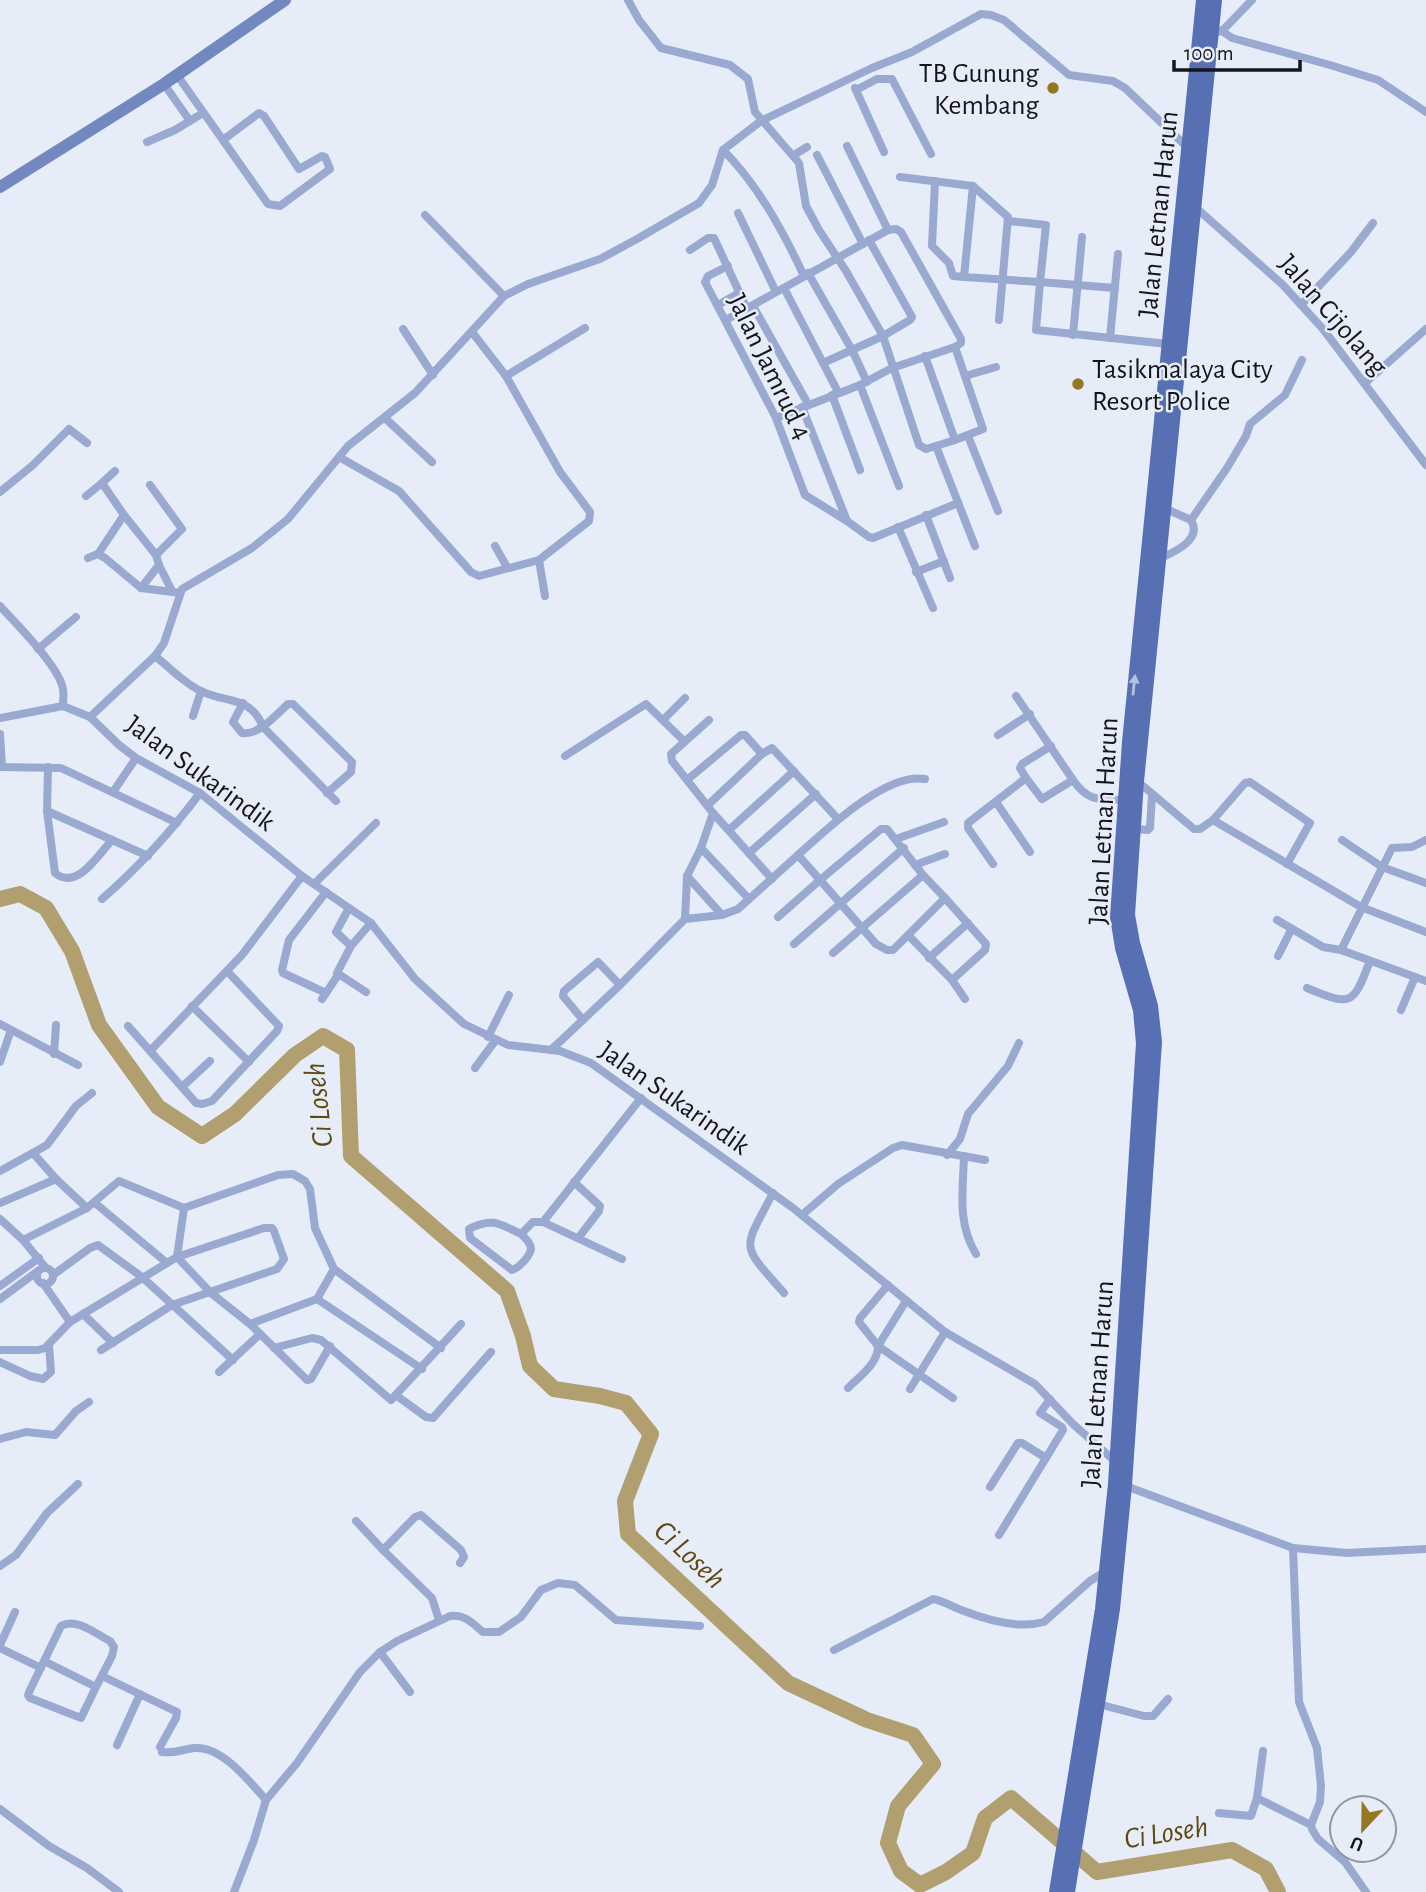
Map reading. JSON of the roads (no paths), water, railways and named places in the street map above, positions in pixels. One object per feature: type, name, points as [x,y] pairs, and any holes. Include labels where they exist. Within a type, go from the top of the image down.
[{"type":"main road","points":[[0,187],[164,84],[285,0]]},
{"type":"main road","name":"Jalan Letnan Harun","points":[[1135,1243],[1155,1042],[1151,1006],[1132,943],[1128,915],[1135,830],[1132,779],[1154,565],[1168,344],[1178,303],[1194,206],[1203,0]]},
{"type":"main road","name":"Jalan Letnan Harun","points":[[1154,565],[1164,508],[1188,148],[1217,31],[1215,0]]},
{"type":"main road","name":"Jalan Letnan Harun","points":[[1056,1892],[1098,1704],[1113,1609],[1135,1243],[1143,1043],[1140,1010],[1122,948],[1117,917],[1125,800],[1132,779]]},
{"type":"main road","name":"Jalan Letnan Harun","points":[[1068,1892],[1071,1829],[1120,1484]]},
{"type":"street","points":[[628,0],[639,20],[662,48],[730,65],[746,77],[755,112],[793,155],[802,170],[805,203],[818,230],[883,336],[919,445],[926,449],[983,429],[955,347]]},
{"type":"street","points":[[1252,0],[1217,31],[1232,38],[1378,80],[1426,112]]},
{"type":"street","points":[[98,554],[141,588],[176,592],[252,548],[288,519],[352,443],[433,375],[504,296],[528,284],[600,259],[699,203],[712,185],[723,150],[761,121],[912,52],[981,14],[1004,20],[1069,75],[1113,81],[1125,88],[1188,148]]},
{"type":"street","points":[[177,75],[268,205],[280,206],[329,172],[330,166],[322,156],[299,169]]},
{"type":"street","points":[[852,78],[884,152]]},
{"type":"street","points":[[856,90],[877,79],[892,79],[931,154]]},
{"type":"street","points":[[164,84],[190,121]]},
{"type":"street","points":[[147,142],[204,113]]},
{"type":"street","points":[[222,140],[256,114],[261,114],[299,169],[307,186]]},
{"type":"street","points":[[847,146],[888,230]]},
{"type":"street","points":[[793,155],[807,147]]},
{"type":"street","points":[[723,150],[762,199],[852,349],[899,486]]},
{"type":"street","points":[[817,155],[912,317],[883,336],[823,363]]},
{"type":"street","points":[[900,177],[973,187],[1006,214],[1009,221],[999,320]]},
{"type":"street","points":[[935,181],[932,246],[947,260],[953,276],[1115,288]]},
{"type":"street","points":[[964,277],[973,187]]},
{"type":"street","name":"Jalan Cijolang","points":[[1194,206],[1214,222],[1324,329],[1426,465]]},
{"type":"street","points":[[738,214],[823,363],[860,470]]},
{"type":"street","points":[[425,215],[504,296]]},
{"type":"street","points":[[1009,221],[1046,225],[1035,328],[1042,332],[1168,344]]},
{"type":"street","points":[[1301,305],[1373,223]]},
{"type":"street","points":[[726,320],[888,230],[896,229],[901,232],[961,338],[961,343],[955,347],[892,368],[864,383],[776,418]]},
{"type":"street","points":[[1073,335],[1082,237]]},
{"type":"street","points":[[690,250],[708,238],[714,238],[739,293],[750,307],[805,406],[847,521],[871,538],[958,503]]},
{"type":"street","points":[[1110,338],[1118,254]]},
{"type":"street","name":"Jalan Jamrud 4","points":[[728,266],[705,278],[705,282],[776,418],[808,498],[847,521]]},
{"type":"street","points":[[718,305],[739,293]]},
{"type":"street","points":[[506,376],[585,328]]},
{"type":"street","points":[[403,329],[433,375]]},
{"type":"street","points":[[1365,383],[1426,329]]},
{"type":"street","points":[[339,457],[399,491],[475,575],[484,576],[539,559],[589,521],[592,515],[561,472],[506,376],[472,332]]},
{"type":"street","points":[[925,356],[955,440]]},
{"type":"street","points":[[1191,520],[1247,436],[1250,424],[1285,395],[1302,360]]},
{"type":"street","points":[[965,376],[996,367]]},
{"type":"street","points":[[385,418],[432,462]]},
{"type":"street","points":[[0,492],[33,465],[69,429],[87,443]]},
{"type":"street","points":[[968,436],[998,511]]},
{"type":"street","points":[[936,446],[975,546]]},
{"type":"street","points":[[86,496],[115,471]]},
{"type":"street","points":[[90,717],[155,656],[167,635],[176,592],[159,565],[156,555],[102,483]]},
{"type":"street","points":[[150,485],[182,529],[156,555]]},
{"type":"street","points":[[1154,565],[1192,538],[1195,529],[1191,520],[1164,508]]},
{"type":"street","points":[[88,558],[98,554],[124,515]]},
{"type":"street","points":[[926,515],[950,578]]},
{"type":"street","points":[[898,527],[933,608]]},
{"type":"street","points":[[495,546],[507,568]]},
{"type":"street","points":[[539,559],[545,596]]},
{"type":"street","points":[[916,572],[944,561]]},
{"type":"street","points":[[141,588],[159,565]]},
{"type":"street","points":[[0,606],[38,649],[60,679],[63,689],[63,706],[0,718]]},
{"type":"street","points":[[38,649],[76,617]]},
{"type":"street","points":[[155,656],[201,691],[243,703],[255,712],[263,727],[335,801]]},
{"type":"street","points":[[192,716],[201,691]]},
{"type":"street","points":[[1016,696],[1081,792],[1090,798],[1125,800]]},
{"type":"street","points":[[664,719],[685,698]]},
{"type":"street","points":[[243,703],[233,720],[235,726],[245,734],[263,727],[288,704],[293,704],[352,762],[351,772],[327,793]]},
{"type":"street","points":[[565,756],[646,704],[684,741]]},
{"type":"street","name":"Jalan Sukarindik","points":[[63,706],[90,717],[136,758],[200,793],[302,876],[371,923],[415,979],[464,1024],[491,1039],[517,1047],[560,1051],[580,1058],[641,1098],[802,1215],[944,1332],[1035,1384],[1073,1424],[1121,1465]]},
{"type":"street","points":[[998,735],[1030,714]]},
{"type":"street","points":[[709,720],[672,752],[670,758],[710,809],[772,879]]},
{"type":"street","points":[[0,734],[1,766],[48,767],[71,772],[177,824]]},
{"type":"street","points":[[687,780],[741,735],[745,735],[762,754]]},
{"type":"street","points":[[1051,746],[1022,764],[1020,768],[1026,779],[1044,799],[1073,780]]},
{"type":"street","points":[[685,919],[687,876],[701,848],[710,809],[762,754],[772,748],[838,818]]},
{"type":"street","points":[[113,792],[136,758]]},
{"type":"street","points":[[48,767],[47,811],[55,873],[61,878],[79,876],[112,840]]},
{"type":"street","points":[[729,830],[794,771]]},
{"type":"street","points":[[551,1050],[685,919],[722,915],[738,909],[838,818],[897,782],[909,778],[925,779]]},
{"type":"street","points":[[993,864],[968,826],[1026,779]]},
{"type":"street","points":[[1132,779],[1194,829],[1200,829],[1213,820],[1245,783],[1250,782],[1310,823],[1287,864]]},
{"type":"street","points":[[102,899],[148,856],[200,793]]},
{"type":"street","points":[[749,853],[816,794]]},
{"type":"street","points":[[1135,830],[1150,828],[1152,795]]},
{"type":"street","points":[[996,802],[1030,852]]},
{"type":"street","points":[[47,811],[148,856]]},
{"type":"street","points":[[1213,820],[1361,907],[1426,932]]},
{"type":"street","points":[[896,839],[944,822]]},
{"type":"street","points":[[314,884],[376,823]]},
{"type":"street","points":[[778,917],[881,828],[887,829],[923,875],[986,944],[986,948],[952,980]]},
{"type":"street","points":[[1342,840],[1382,867],[1426,883]]},
{"type":"street","points":[[1341,950],[1392,849],[1412,847],[1426,840]]},
{"type":"street","points":[[701,848],[749,899]]},
{"type":"street","points":[[794,944],[904,848]]},
{"type":"street","points":[[915,865],[945,854]]},
{"type":"street","points":[[798,855],[876,944],[887,950],[893,950],[945,898]]},
{"type":"street","points":[[833,953],[923,875]]},
{"type":"street","points":[[150,1051],[242,955],[302,876]]},
{"type":"street","points":[[687,876],[722,915]]},
{"type":"street","points":[[326,892],[289,940],[282,970],[284,973],[324,996],[338,975],[351,946],[371,923]]},
{"type":"street","points":[[349,908],[336,932],[351,946]]},
{"type":"street","points":[[1277,920],[1323,947],[1341,950],[1426,981]]},
{"type":"street","points":[[929,958],[968,923]]},
{"type":"street","points":[[1278,956],[1291,930]]},
{"type":"street","points":[[908,936],[952,980],[965,999]]},
{"type":"street","points":[[583,1020],[563,993],[589,968],[598,961],[620,985]]},
{"type":"street","points":[[1307,988],[1332,999],[1353,998],[1370,961]]},
{"type":"street","points":[[128,1026],[196,1103],[206,1104],[212,1101],[279,1026],[227,971]]},
{"type":"street","points":[[338,975],[366,992]]},
{"type":"street","points":[[1401,1010],[1415,977]]},
{"type":"street","points":[[475,1068],[491,1039],[509,995]]},
{"type":"street","points":[[192,1006],[249,1062]]},
{"type":"street","points":[[0,1024],[78,1065]]},
{"type":"street","points":[[54,1054],[56,1025]]},
{"type":"street","points":[[0,1062],[11,1030]]},
{"type":"street","points":[[947,1155],[960,1139],[968,1114],[1008,1066],[1019,1043]]},
{"type":"street","points":[[182,1087],[210,1061]]},
{"type":"street","points":[[0,1171],[47,1145],[76,1106],[92,1093]]},
{"type":"street","points":[[543,1222],[641,1098]]},
{"type":"street","points":[[802,1215],[838,1184],[892,1148],[902,1145],[985,1160]]},
{"type":"street","points":[[33,1153],[87,1208]]},
{"type":"street","points":[[964,1156],[963,1224],[967,1239],[976,1254]]},
{"type":"street","points":[[23,1240],[87,1208],[115,1183],[123,1181],[184,1208],[278,1175],[293,1174],[305,1181],[310,1189],[315,1228],[334,1269],[441,1348]]},
{"type":"street","points":[[0,1203],[56,1179]]},
{"type":"street","points":[[575,1182],[600,1206],[579,1237]]},
{"type":"street","points":[[773,1193],[748,1246],[755,1260],[784,1293]]},
{"type":"street","points":[[95,1203],[167,1263]]},
{"type":"street","points":[[177,1257],[184,1208]]},
{"type":"street","points":[[0,1219],[39,1258],[42,1269],[38,1279],[69,1322]]},
{"type":"street","points":[[483,1221],[521,1234],[528,1241],[531,1251],[518,1268],[512,1270],[470,1238],[468,1231],[483,1221]]},
{"type":"street","points":[[521,1234],[533,1222],[543,1222],[622,1258]]},
{"type":"street","points":[[0,1350],[38,1350],[49,1345],[69,1322],[177,1257],[260,1229],[271,1228],[284,1259],[280,1266],[172,1305],[101,1350]]},
{"type":"street","points":[[43,1283],[51,1281],[54,1275],[98,1245],[142,1277],[233,1360]]},
{"type":"street","points":[[177,1257],[211,1293],[250,1324],[307,1380],[311,1379],[330,1346]]},
{"type":"street","points":[[8,1293],[0,1286],[39,1258]]},
{"type":"street","points":[[0,1299],[42,1269],[51,1270],[54,1275]]},
{"type":"street","points":[[250,1324],[317,1299],[334,1269]]},
{"type":"street","points":[[888,1286],[859,1320],[878,1346],[953,1398]]},
{"type":"street","points":[[317,1299],[422,1369]]},
{"type":"street","points":[[848,1388],[873,1362],[878,1354],[878,1346],[906,1301]]},
{"type":"street","points":[[83,1314],[113,1343]]},
{"type":"street","points":[[274,1348],[312,1338],[321,1340],[387,1399],[393,1400],[461,1324]]},
{"type":"street","points":[[909,1389],[944,1332]]},
{"type":"street","points":[[219,1372],[260,1334]]},
{"type":"street","points":[[0,1362],[43,1379],[51,1372],[49,1345]]},
{"type":"street","points":[[397,1396],[426,1417],[433,1418],[491,1352]]},
{"type":"street","points":[[999,1535],[1063,1430],[1040,1413],[1051,1399]]},
{"type":"street","points":[[0,1439],[26,1432],[55,1435],[76,1411],[89,1402]]},
{"type":"street","points":[[990,1487],[1018,1443],[1046,1458]]},
{"type":"street","points":[[0,1566],[16,1555],[47,1513],[78,1484]]},
{"type":"street","points":[[1120,1484],[1293,1548],[1347,1553],[1426,1549]]},
{"type":"street","points":[[383,1550],[415,1517],[421,1515],[461,1550],[464,1557],[460,1563]]},
{"type":"street","points":[[356,1521],[432,1598],[439,1620]]},
{"type":"street","points":[[1293,1548],[1299,1702],[1317,1748],[1321,1786],[1320,1802],[1311,1825],[1314,1835],[1345,1862],[1366,1892]]},
{"type":"street","points":[[834,1650],[933,1599],[1007,1623],[1044,1622],[1090,1581],[1106,1571]]},
{"type":"street","points":[[234,1892],[267,1800],[297,1763],[360,1672],[381,1651],[397,1641],[439,1620],[458,1615],[464,1616],[483,1632],[499,1632],[525,1614],[541,1590],[549,1585],[566,1583],[583,1591],[610,1616],[623,1622],[701,1626]]},
{"type":"street","points":[[15,1612],[0,1646],[96,1687]]},
{"type":"street","points":[[66,1623],[75,1623],[113,1644],[112,1656],[102,1676],[82,1717],[76,1718],[29,1696],[61,1626],[66,1623]]},
{"type":"street","points":[[381,1651],[410,1692]]},
{"type":"street","points":[[102,1676],[177,1712],[161,1749],[174,1753],[198,1748],[215,1753],[234,1766],[267,1800]]},
{"type":"street","points":[[117,1745],[140,1694]]},
{"type":"street","points":[[1098,1704],[1153,1716],[1168,1699]]},
{"type":"street","points":[[1219,1813],[1251,1816],[1263,1751]]},
{"type":"street","points":[[1256,1798],[1311,1825]]},
{"type":"street","points":[[0,1809],[49,1846],[87,1867],[119,1892]]},
{"type":"waterway","name":"Ci Loseh","points":[[0,899],[20,894],[46,908],[72,951],[99,1025],[158,1107],[202,1136],[235,1114],[295,1055],[323,1036],[347,1050],[351,1156],[507,1291],[523,1336],[530,1366],[554,1389],[626,1403],[651,1434],[625,1501],[628,1534],[788,1683],[867,1720],[913,1735],[933,1764],[898,1806],[888,1843],[901,1871],[920,1885],[946,1872],[973,1853],[985,1818],[1011,1798],[1097,1872],[1232,1850],[1266,1869],[1278,1892]]},
{"type":"place","name":"TB Gunung Kembang","points":[[1053,88]]},
{"type":"place","name":"Tasikmalaya City Resort Police","points":[[1078,384]]}]
